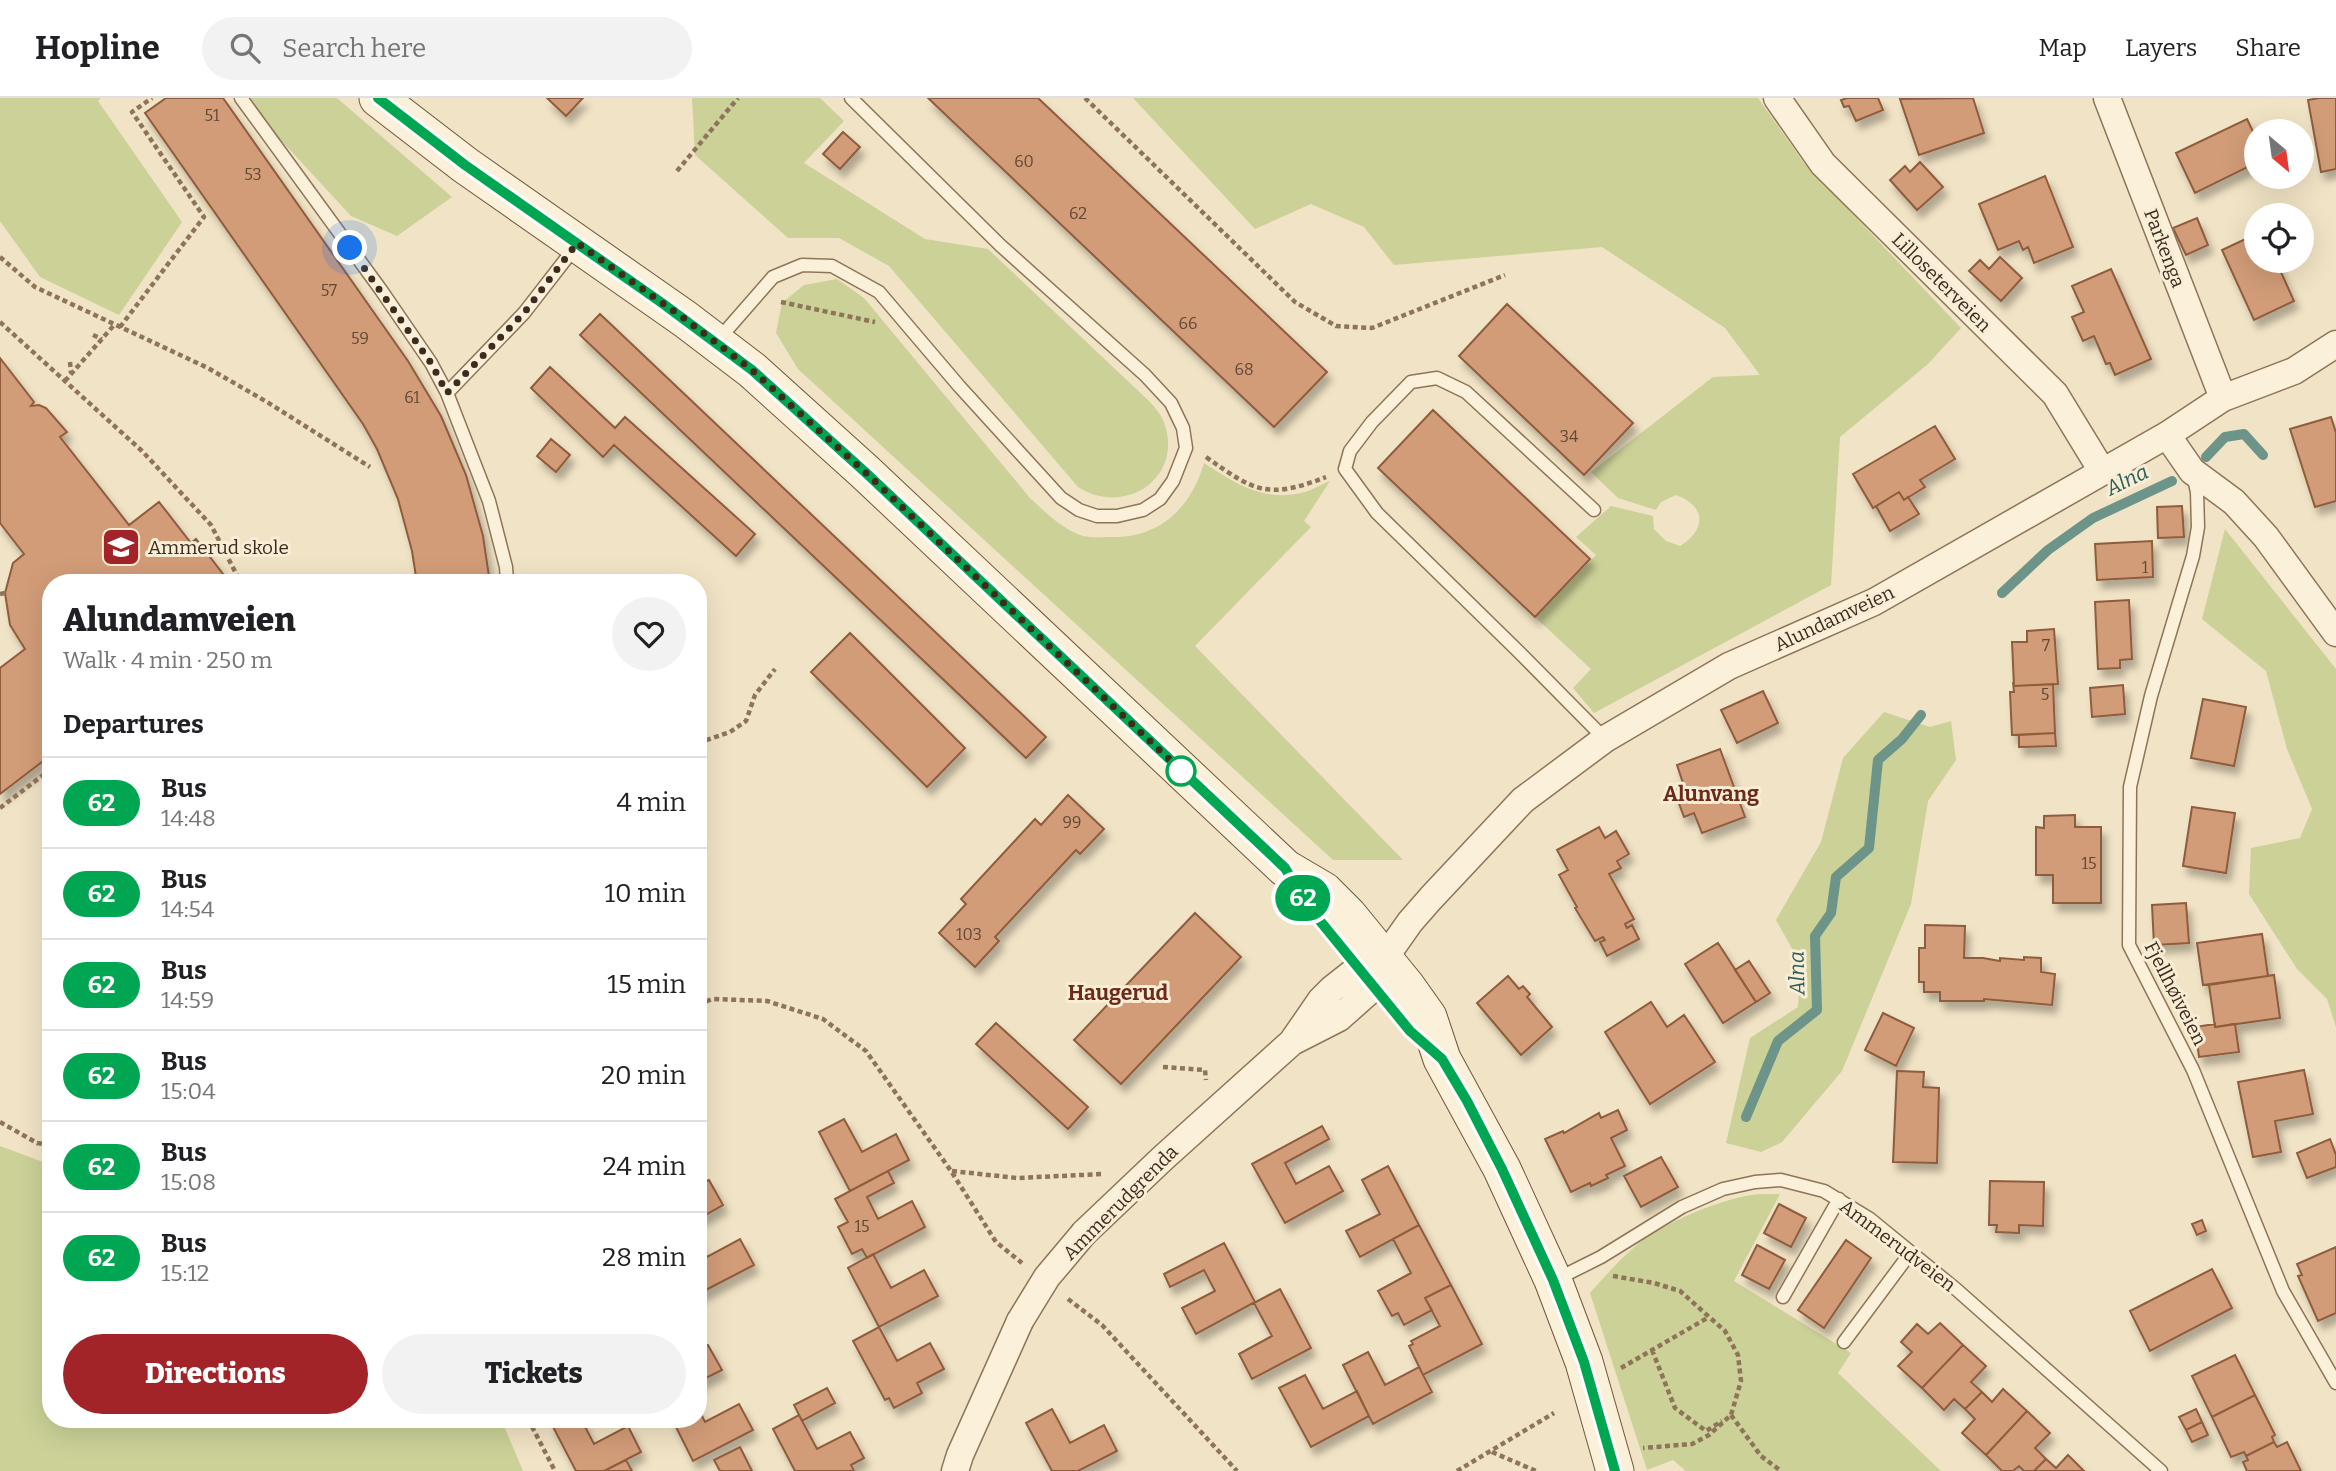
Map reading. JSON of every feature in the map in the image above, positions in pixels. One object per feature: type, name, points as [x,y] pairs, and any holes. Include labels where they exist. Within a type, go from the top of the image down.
[{"type":"street","points":[[378,98],[455,158],[752,370],[865,472],[1285,868],[1307,905],[1373,971],[1410,1031],[1442,1059],[1564,1275],[1584,1362],[1624,1460]]},
{"type":"street","name":"Lilloseterveien","points":[[1777,98],[1823,164],[2055,394],[2102,471]]},
{"type":"street","name":"Parkenga","points":[[2107,98],[2223,398]]},
{"type":"street","name":"Alundamveien","points":[[1292,1042],[1321,1000],[1373,971],[1431,898],[1523,800],[1605,739],[1729,666],[1874,602],[2167,435],[2223,398],[2294,371],[2336,344]]},
{"type":"street","points":[[2167,435],[2192,471],[2234,502],[2266,537],[2336,633]]},
{"type":"street","name":"Ammerudgrenda","points":[[955,1471],[1020,1321],[1047,1277],[1084,1233],[1292,1042]]},
{"type":"lane","points":[[241,98],[431,363],[447,393],[489,501],[506,574]]},
{"type":"lane","points":[[716,343],[773,277],[802,265],[832,266],[879,292],[1061,498],[1079,510],[1097,516],[1118,516],[1143,510],[1160,499],[1173,481],[1186,448],[1183,428],[1171,403],[1145,375],[1000,245],[851,98]]},
{"type":"lane","points":[[447,393],[524,313],[577,243]]},
{"type":"lane","points":[[1594,510],[1466,392],[1437,378],[1411,382],[1372,422],[1350,451],[1345,469],[1377,513],[1605,739]]},
{"type":"lane","name":"Fjellhøiveien","points":[[2192,471],[2197,492],[2199,527],[2193,556],[2151,696],[2130,787],[2129,945],[2193,1070],[2283,1291],[2336,1383]]},
{"type":"lane","name":"Ammerudveien","points":[[1564,1275],[1601,1257],[1682,1207],[1723,1189],[1782,1180],[1825,1191],[1870,1219],[1958,1290],[2161,1471]]},
{"type":"lane","points":[[1783,1297],[1839,1199]]},
{"type":"lane","points":[[1844,1342],[1911,1252]]},
{"type":"path","points":[[65,381],[117,326],[204,217],[132,112],[152,98]]},
{"type":"path","points":[[677,171],[737,98]]},
{"type":"path","points":[[1085,98],[1295,302],[1336,326],[1372,328],[1505,275]]},
{"type":"path","points":[[0,257],[35,287],[208,368],[370,467]]},
{"type":"path","points":[[776,300],[877,323],[904,321]]},
{"type":"path","points":[[0,322],[142,451],[211,525],[236,574]]},
{"type":"path","points":[[93,335],[102,339]]},
{"type":"path","points":[[70,362],[71,373]]},
{"type":"path","points":[[1186,448],[1206,456],[1243,483],[1257,489],[1293,488],[1345,469]]},
{"type":"path","points":[[707,740],[730,732],[746,721],[755,695],[775,669]]},
{"type":"path","points":[[0,808],[42,776]]},
{"type":"path","points":[[707,1001],[767,1001],[823,1019],[866,1051],[951,1171],[996,1242],[1026,1266]]},
{"type":"path","points":[[1163,1068],[1205,1070],[1206,1083]]},
{"type":"path","points":[[0,1122],[42,1144]]},
{"type":"path","points":[[951,1171],[1017,1178],[1148,1172]]},
{"type":"path","points":[[1564,1275],[1654,1283],[1680,1291],[1725,1331],[1738,1354],[1741,1381],[1731,1415],[1709,1435],[1692,1444],[1624,1460]]},
{"type":"path","points":[[1067,1298],[1101,1325],[1237,1471]]},
{"type":"path","points":[[1620,1369],[1709,1317]]},
{"type":"path","points":[[1652,1350],[1675,1408],[1706,1431],[1731,1415]]},
{"type":"path","points":[[1457,1471],[1554,1413]]},
{"type":"path","points":[[1731,1415],[1761,1455],[1781,1471]]},
{"type":"path","points":[[533,1428],[555,1471]]},
{"type":"path","points":[[1491,1451],[1535,1471]]},
{"type":"green space","points":[[0,98],[101,98],[98,101],[182,222],[119,315],[40,277],[0,221]]},
{"type":"green space","points":[[242,98],[337,98],[452,197],[397,236],[351,216]]},
{"type":"green space","points":[[692,98],[820,98],[844,121],[804,163],[925,239],[988,249],[1157,411],[1163,420],[1168,440],[1166,458],[1159,474],[1148,486],[1132,494],[1115,497],[1097,495],[1078,487],[889,266],[839,238],[788,238],[695,155]]},
{"type":"green space","points":[[1133,98],[1758,98],[1804,163],[1961,328],[1928,364],[1840,437],[1831,585],[1594,713],[1573,688],[1591,669],[1535,617],[1596,555],[1576,537],[1611,506],[1653,516],[1654,529],[1666,541],[1680,546],[1695,532],[1699,525],[1698,511],[1686,500],[1676,495],[1661,502],[1656,510],[1618,498],[1591,472],[1713,377],[1760,375],[1725,328],[1602,247],[1394,265],[1364,227],[1311,204],[1255,229]]},
{"type":"green space","points":[[837,279],[864,298],[1030,498],[1075,533],[1089,537],[1128,536],[1144,533],[1158,526],[1170,518],[1191,494],[1204,463],[1239,484],[1276,495],[1305,492],[1330,481],[1304,521],[1311,527],[1195,646],[1403,860],[1333,860],[798,369],[776,333],[782,303],[804,285]]},
{"type":"green space","points":[[2225,529],[2336,669],[2336,1027],[2327,999],[2297,969],[2249,894],[2251,848],[2300,838],[2312,809],[2287,749],[2266,671],[2202,619]]},
{"type":"green space","points":[[1884,712],[1930,727],[1951,721],[1956,760],[1928,801],[1911,904],[1842,1071],[1782,1142],[1761,1152],[1726,1143],[1750,1038],[1798,1007],[1801,965],[1776,920],[1821,842],[1843,758]]},
{"type":"green space","points":[[0,1146],[42,1162],[42,1428],[505,1428],[523,1471],[0,1471]]},
{"type":"green space","points":[[1759,1194],[1780,1194],[1734,1281],[1851,1353],[1838,1373],[1941,1471],[1686,1471],[1673,1460],[1647,1470],[1590,1293],[1632,1249],[1651,1235],[1712,1205]]},
{"type":"building","points":[[166,98],[223,98],[408,361],[441,416],[466,475],[483,536],[489,574],[416,574],[398,499],[377,449],[363,424],[145,113]]},
{"type":"building","points":[[547,98],[583,98],[566,116]]},
{"type":"building","points":[[928,98],[1038,98],[1327,372],[1274,427]]},
{"type":"building","points":[[1878,98],[1883,110],[1856,121],[1849,106],[1844,107],[1841,100]]},
{"type":"building","points":[[1973,98],[1984,133],[1919,155],[1900,99]]},
{"type":"building","points":[[2336,98],[2336,169],[2321,172],[2314,119],[2311,119],[2308,100]]},
{"type":"building","points":[[2244,120],[2244,169],[2195,193],[2176,153]]},
{"type":"building","points":[[843,132],[860,147],[840,169],[823,154]]},
{"type":"building","points":[[1920,162],[1943,187],[1917,210],[1890,180],[1905,166],[1910,172]]},
{"type":"building","points":[[2045,176],[2073,247],[2034,263],[2028,247],[2023,250],[2019,241],[1998,250],[1979,204]]},
{"type":"building","points":[[2197,218],[2208,245],[2186,255],[2173,228]]},
{"type":"building","points":[[2244,240],[2244,273],[2281,273],[2294,301],[2254,320],[2222,250]]},
{"type":"building","points":[[2000,257],[2022,278],[2001,301],[1969,271],[1980,260],[1989,269]]},
{"type":"building","points":[[2111,269],[2151,359],[2115,375],[2110,363],[2106,364],[2094,336],[2083,341],[2072,317],[2084,312],[2072,286]]},
{"type":"building","points":[[1507,304],[1633,423],[1584,475],[1459,356]]},
{"type":"building","points":[[600,314],[1046,737],[1026,758],[580,335]]},
{"type":"building","points":[[0,358],[34,402],[31,406],[46,408],[67,432],[60,437],[129,525],[159,502],[191,543],[196,539],[223,574],[42,574],[42,762],[0,794],[0,668],[25,649],[10,625],[5,593],[13,563],[24,554],[0,523]]},
{"type":"building","points":[[550,367],[615,428],[625,417],[755,534],[736,556],[614,445],[603,457],[531,388]]},
{"type":"building","points":[[1433,410],[1590,559],[1535,617],[1378,468]]},
{"type":"building","points":[[2331,417],[2336,433],[2336,501],[2315,507],[2290,429]]},
{"type":"building","points":[[1935,426],[1955,459],[1920,480],[1925,487],[1904,500],[1899,492],[1873,508],[1853,474]]},
{"type":"building","points":[[551,439],[570,455],[556,472],[537,456]]},
{"type":"building","points":[[1899,492],[1904,500],[1908,497],[1919,514],[1890,531],[1876,506]]},
{"type":"building","points":[[2182,506],[2184,537],[2158,538],[2157,507]]},
{"type":"building","points":[[2152,541],[2153,577],[2097,580],[2095,544]]},
{"type":"building","points":[[2129,600],[2132,659],[2120,660],[2120,668],[2098,669],[2095,602]]},
{"type":"building","points":[[2054,629],[2058,684],[2014,686],[2012,642],[2027,642],[2027,631]]},
{"type":"building","points":[[850,633],[965,748],[927,787],[811,672]]},
{"type":"building","points":[[2013,682],[2014,686],[2053,684],[2055,733],[2012,735],[2010,692],[2014,692]]},
{"type":"building","points":[[2123,685],[2125,714],[2092,717],[2090,688]]},
{"type":"building","points":[[1763,691],[1778,723],[1737,743],[1721,710]]},
{"type":"building","points":[[2203,699],[2246,707],[2234,766],[2191,758]]},
{"type":"building","points":[[2055,733],[2056,746],[2019,747],[2019,735]]},
{"type":"building","points":[[1720,749],[1745,817],[1702,833],[1694,813],[1684,817],[1674,790],[1684,786],[1677,765]]},
{"type":"building","points":[[1068,795],[1104,829],[1080,854],[1076,850],[995,937],[999,941],[975,967],[939,933],[966,904],[961,899],[1035,819],[1041,825]]},
{"type":"building","points":[[2192,807],[2235,813],[2226,873],[2183,866]]},
{"type":"building","points":[[2075,815],[2075,827],[2101,827],[2101,903],[2053,903],[2053,875],[2036,875],[2036,827],[2044,828],[2044,816]]},
{"type":"building","points":[[1599,827],[1605,838],[1616,831],[1629,854],[1617,861],[1621,868],[1609,874],[1634,919],[1625,924],[1627,928],[1632,925],[1639,939],[1607,956],[1600,942],[1605,940],[1603,937],[1595,941],[1559,875],[1568,870],[1557,850]]},
{"type":"building","points":[[2186,903],[2189,943],[2154,945],[2152,905]]},
{"type":"building","points":[[1195,913],[1241,957],[1121,1084],[1074,1040]]},
{"type":"building","points":[[1925,925],[1965,926],[1964,958],[2000,961],[2000,958],[2041,958],[2041,972],[2055,974],[2052,1005],[1984,999],[1940,1001],[1940,992],[1924,992],[1924,982],[1919,982],[1919,948],[1925,948]]},
{"type":"building","points":[[2262,934],[2268,976],[2203,985],[2197,943]]},
{"type":"building","points":[[1718,943],[1756,1002],[1723,1023],[1685,964]]},
{"type":"building","points":[[1749,961],[1770,993],[1756,1002],[1735,970]]},
{"type":"building","points":[[2274,975],[2280,1018],[2215,1027],[2209,985]]},
{"type":"building","points":[[1508,976],[1519,989],[1523,986],[1530,994],[1527,997],[1552,1027],[1521,1055],[1477,1003]]},
{"type":"building","points":[[1651,1002],[1667,1027],[1684,1015],[1715,1062],[1650,1104],[1605,1032]]},
{"type":"building","points":[[1883,1013],[1914,1028],[1896,1066],[1865,1050]]},
{"type":"building","points":[[996,1023],[1088,1107],[1068,1129],[976,1044]]},
{"type":"building","points":[[2215,1024],[2215,1027],[2235,1024],[2239,1052],[2199,1057],[2195,1027]]},
{"type":"building","points":[[2304,1070],[2313,1114],[2275,1121],[2281,1152],[2253,1157],[2238,1082]]},
{"type":"building","points":[[1897,1071],[1924,1072],[1923,1087],[1939,1088],[1937,1163],[1893,1162]]},
{"type":"building","points":[[1618,1110],[1627,1130],[1611,1138],[1625,1166],[1606,1175],[1608,1178],[1571,1192],[1545,1139],[1563,1131],[1564,1133],[1599,1113],[1601,1118]]},
{"type":"building","points":[[844,1119],[862,1152],[896,1134],[909,1160],[850,1191],[819,1132]]},
{"type":"building","points":[[1322,1126],[1329,1139],[1285,1163],[1296,1184],[1329,1166],[1343,1191],[1285,1223],[1252,1164]]},
{"type":"building","points":[[2330,1139],[2336,1155],[2336,1167],[2307,1178],[2297,1153]]},
{"type":"building","points":[[1661,1157],[1678,1187],[1641,1207],[1624,1176]]},
{"type":"building","points":[[1388,1166],[1419,1225],[1360,1257],[1346,1231],[1380,1214],[1362,1180]]},
{"type":"building","points":[[888,1171],[894,1183],[867,1197],[878,1219],[912,1201],[925,1227],[867,1258],[862,1249],[852,1254],[838,1227],[848,1222],[835,1199]]},
{"type":"building","points":[[709,1180],[723,1205],[707,1214]]},
{"type":"building","points":[[1990,1181],[2044,1182],[2043,1226],[2019,1225],[2019,1233],[1996,1232],[1997,1225],[1989,1225]]},
{"type":"building","points":[[1779,1204],[1806,1218],[1791,1247],[1764,1233]]},
{"type":"building","points":[[2202,1220],[2206,1231],[2197,1235],[2192,1224]]},
{"type":"building","points":[[1419,1225],[1451,1285],[1425,1298],[1432,1310],[1404,1325],[1398,1313],[1392,1316],[1378,1291],[1411,1273],[1393,1239]]},
{"type":"building","points":[[740,1239],[754,1265],[707,1289],[707,1257]]},
{"type":"building","points":[[1846,1240],[1871,1258],[1824,1328],[1798,1310]]},
{"type":"building","points":[[1224,1243],[1255,1302],[1196,1334],[1182,1308],[1215,1291],[1204,1270],[1170,1287],[1164,1274]]},
{"type":"building","points":[[1757,1245],[1785,1260],[1769,1289],[1742,1275]]},
{"type":"building","points":[[2336,1247],[2336,1313],[2318,1321],[2298,1276],[2302,1275],[2297,1264]]},
{"type":"building","points":[[873,1254],[891,1288],[924,1270],[938,1296],[879,1327],[848,1268]]},
{"type":"building","points":[[2212,1269],[2232,1308],[2150,1351],[2130,1311]]},
{"type":"building","points":[[1451,1285],[1482,1344],[1423,1375],[1409,1346],[1413,1344],[1411,1341],[1440,1326],[1425,1298]]},
{"type":"building","points":[[1280,1289],[1311,1348],[1252,1379],[1239,1354],[1272,1336],[1254,1303]]},
{"type":"building","points":[[1940,1323],[1963,1345],[1922,1388],[1898,1366],[1912,1352],[1901,1342],[1917,1324],[1928,1334]]},
{"type":"building","points":[[879,1327],[897,1361],[930,1343],[944,1369],[917,1383],[922,1393],[894,1408],[889,1398],[885,1400],[853,1341]]},
{"type":"building","points":[[1963,1345],[1986,1366],[1971,1382],[1982,1392],[1965,1409],[1954,1399],[1944,1410],[1922,1388]]},
{"type":"building","points":[[707,1346],[722,1370],[707,1378]]},
{"type":"building","points":[[1368,1352],[1385,1385],[1419,1367],[1432,1392],[1373,1424],[1343,1365]]},
{"type":"building","points":[[2235,1355],[2255,1395],[2212,1417],[2192,1376]]},
{"type":"building","points":[[1305,1375],[1323,1409],[1357,1391],[1369,1416],[1311,1447],[1279,1388]]},
{"type":"building","points":[[827,1388],[835,1403],[802,1421],[794,1405]]},
{"type":"building","points":[[2003,1389],[2027,1411],[1986,1455],[1962,1433],[1975,1419],[1965,1409],[1982,1392],[1992,1402]]},
{"type":"building","points":[[2255,1395],[2275,1435],[2272,1437],[2274,1442],[2246,1456],[2244,1452],[2231,1457],[2212,1417]]},
{"type":"building","points":[[739,1404],[753,1430],[693,1461],[676,1428],[707,1428],[707,1421]]},
{"type":"building","points":[[1052,1409],[1070,1443],[1104,1425],[1117,1451],[1078,1471],[1052,1471],[1026,1423]]},
{"type":"building","points":[[2196,1409],[2202,1422],[2186,1430],[2179,1417]]},
{"type":"building","points":[[2027,1411],[2050,1433],[2035,1448],[2046,1459],[2034,1471],[2024,1471],[2019,1466],[2013,1471],[2002,1471],[1986,1455]]},
{"type":"building","points":[[799,1415],[817,1449],[850,1432],[864,1458],[851,1465],[854,1471],[795,1471],[773,1429]]},
{"type":"building","points":[[2202,1422],[2208,1435],[2192,1442],[2186,1430]]},
{"type":"building","points":[[554,1428],[586,1428],[594,1444],[629,1428],[641,1452],[604,1471],[576,1471]]},
{"type":"building","points":[[2274,1442],[2277,1447],[2287,1442],[2301,1471],[2247,1471],[2243,1462],[2248,1460],[2246,1456]]},
{"type":"building","points":[[740,1447],[752,1471],[720,1471],[714,1460]]},
{"type":"building","points":[[2068,1455],[2084,1471],[2034,1471],[2046,1459],[2056,1468]]},
{"type":"building","points":[[626,1460],[632,1471],[604,1471]]},
{"type":"waterway","name":"Alna","points":[[2206,457],[2225,437],[2244,434],[2263,455]]},
{"type":"waterway","name":"Alna","points":[[2002,593],[2048,550],[2093,518],[2172,481]]},
{"type":"waterway","name":"Alna","points":[[1746,1117],[1778,1041],[1817,1010],[1815,936],[1831,913],[1836,877],[1869,848],[1878,760],[1902,739],[1921,715]]},
{"type":"bus line","name":"62","points":[[378,98],[465,165],[685,319],[752,370],[865,472],[1285,868],[1307,905],[1410,1031],[1442,1059],[1467,1101],[1553,1280],[1584,1362],[1615,1471]]},
{"type":"place","name":"Ammerud skole","points":[[121,547]]},
{"type":"district","name":"Alunvang","points":[[1711,794]]},
{"type":"district","name":"Haugerud","points":[[1118,993]]},
{"type":"route","points":[[350,248],[431,363],[447,393],[524,313],[577,243],[640,286],[752,370],[865,472],[1186,775],[1181,771]]}]
